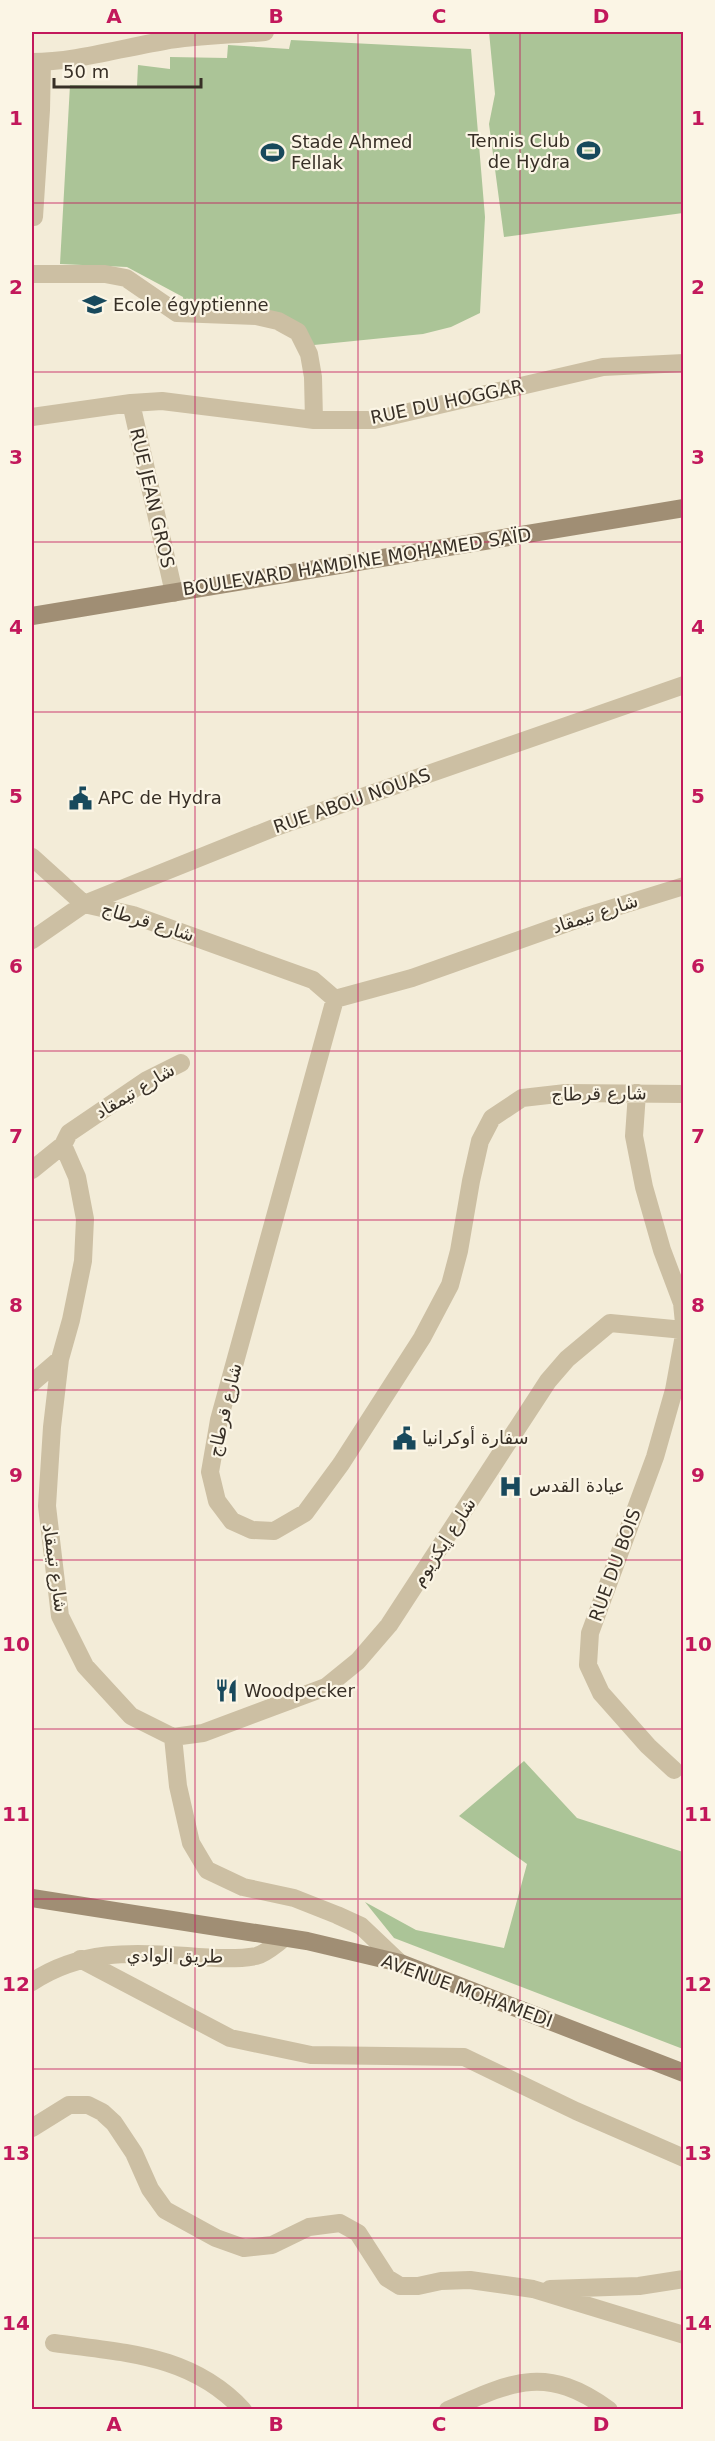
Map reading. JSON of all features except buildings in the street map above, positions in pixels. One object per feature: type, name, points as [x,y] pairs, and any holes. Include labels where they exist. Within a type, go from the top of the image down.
[{"type":"main road","name":"BOULEVARD HAMDINE MOHAMED SAÏD","points":[[32,616],[684,508]]},
{"type":"main road","name":"AVENUE MOHAMEDI","points":[[32,1898],[307,1941],[400,1963],[684,2073]]},
{"type":"street","points":[[34,217],[41,110],[37,62],[100,54],[210,34],[265,32]]},
{"type":"street","points":[[32,274],[105,274],[126,278],[177,313],[256,316],[278,321],[298,332],[309,354],[313,377],[314,420]]},
{"type":"street","name":"RUE DU HOGGAR","points":[[32,417],[131,403],[162,401],[314,420],[374,420],[603,367],[684,363]]},
{"type":"street","name":"RUE JEAN GROS","points":[[131,403],[174,593]]},
{"type":"street","name":"RUE ABOU NOUAS","points":[[32,940],[84,904],[276,827],[684,685]]},
{"type":"street","points":[[32,857],[84,904]]},
{"type":"street","name":"شارع تيمقاد","points":[[335,999],[412,978],[587,916],[684,886]]},
{"type":"street","name":"شارع قرطاج","points":[[84,904],[133,915],[313,980],[335,999],[222,1409],[210,1472],[217,1501],[232,1521],[252,1530],[274,1531],[306,1514],[422,1338],[450,1285],[459,1251],[480,1141],[492,1118],[522,1098],[566,1093],[684,1094]]},
{"type":"street","name":"شارع تيمقاد","points":[[173,1737],[131,1716],[85,1666],[60,1616],[47,1506],[52,1427],[60,1359],[83,1261],[85,1219],[77,1177],[63,1145],[69,1133],[147,1080],[181,1063]]},
{"type":"street","points":[[637,1093],[634,1136],[644,1187],[662,1250],[682,1303],[684,1323]]},
{"type":"street","points":[[32,1170],[63,1145]]},
{"type":"street","name":"شارع إيكزيوم","points":[[173,1737],[203,1734],[326,1687],[358,1661],[389,1625],[548,1381],[567,1359],[610,1323],[684,1333]]},
{"type":"street","name":"RUE DU BOIS","points":[[674,1770],[648,1746],[601,1693],[588,1665],[590,1633],[655,1457],[674,1390],[684,1333]]},
{"type":"street","points":[[32,1383],[60,1359]]},
{"type":"street","points":[[173,1737],[178,1786],[191,1843],[207,1870],[243,1887],[294,1898],[361,1926],[400,1963]]},
{"type":"street","name":"طريق الوادي","points":[[32,1982],[51,1968],[80,1959],[136,1953],[212,1958],[258,1956],[283,1939]]},
{"type":"street","points":[[80,1959],[230,2038],[310,2055],[464,2058],[576,2111],[684,2158]]},
{"type":"street","points":[[32,2128],[69,2105],[87,2105],[102,2112],[114,2123],[134,2153],[150,2189],[165,2210],[216,2238],[244,2248],[272,2245],[309,2227],[340,2223],[357,2233],[387,2278],[400,2286],[470,2280],[533,2289],[684,2335]]},
{"type":"street","points":[[533,2289],[639,2286],[684,2279]]},
{"type":"street","points":[[54,2343],[150,2356],[199,2373],[230,2396],[243,2409]]},
{"type":"street","points":[[448,2409],[506,2385],[534,2380],[560,2385],[609,2409]]},
{"type":"green space","name":"Tennis Club de Hydra","points":[[489,32],[683,32],[683,213],[504,237],[489,124],[495,94]]},
{"type":"green space","name":"Stade Ahmed Fellak","points":[[291,40],[471,49],[485,217],[480,313],[451,327],[423,334],[314,345],[301,329],[183,307],[183,297],[127,267],[60,264],[70,85],[137,86],[138,65],[170,69],[170,57],[227,58],[228,45],[289,49]]},
{"type":"green space","points":[[524,1761],[577,1818],[683,1852],[683,2049],[394,1938],[365,1902],[416,1930],[504,1948],[527,1864],[459,1816]]},
{"type":"place","name":"Tennis Club de Hydra","points":[[588,151]]},
{"type":"place","name":"Stade Ahmed Fellak","points":[[273,152]]},
{"type":"place","name":"Ecole égyptienne","points":[[95,305]]},
{"type":"place","name":"APC de Hydra","points":[[80,798]]},
{"type":"place","name":"سفارة أوكرانيا","points":[[404,1438]]},
{"type":"place","name":"عيادة القدس","points":[[511,1486]]},
{"type":"place","name":"Woodpecker","points":[[226,1691]]}]
